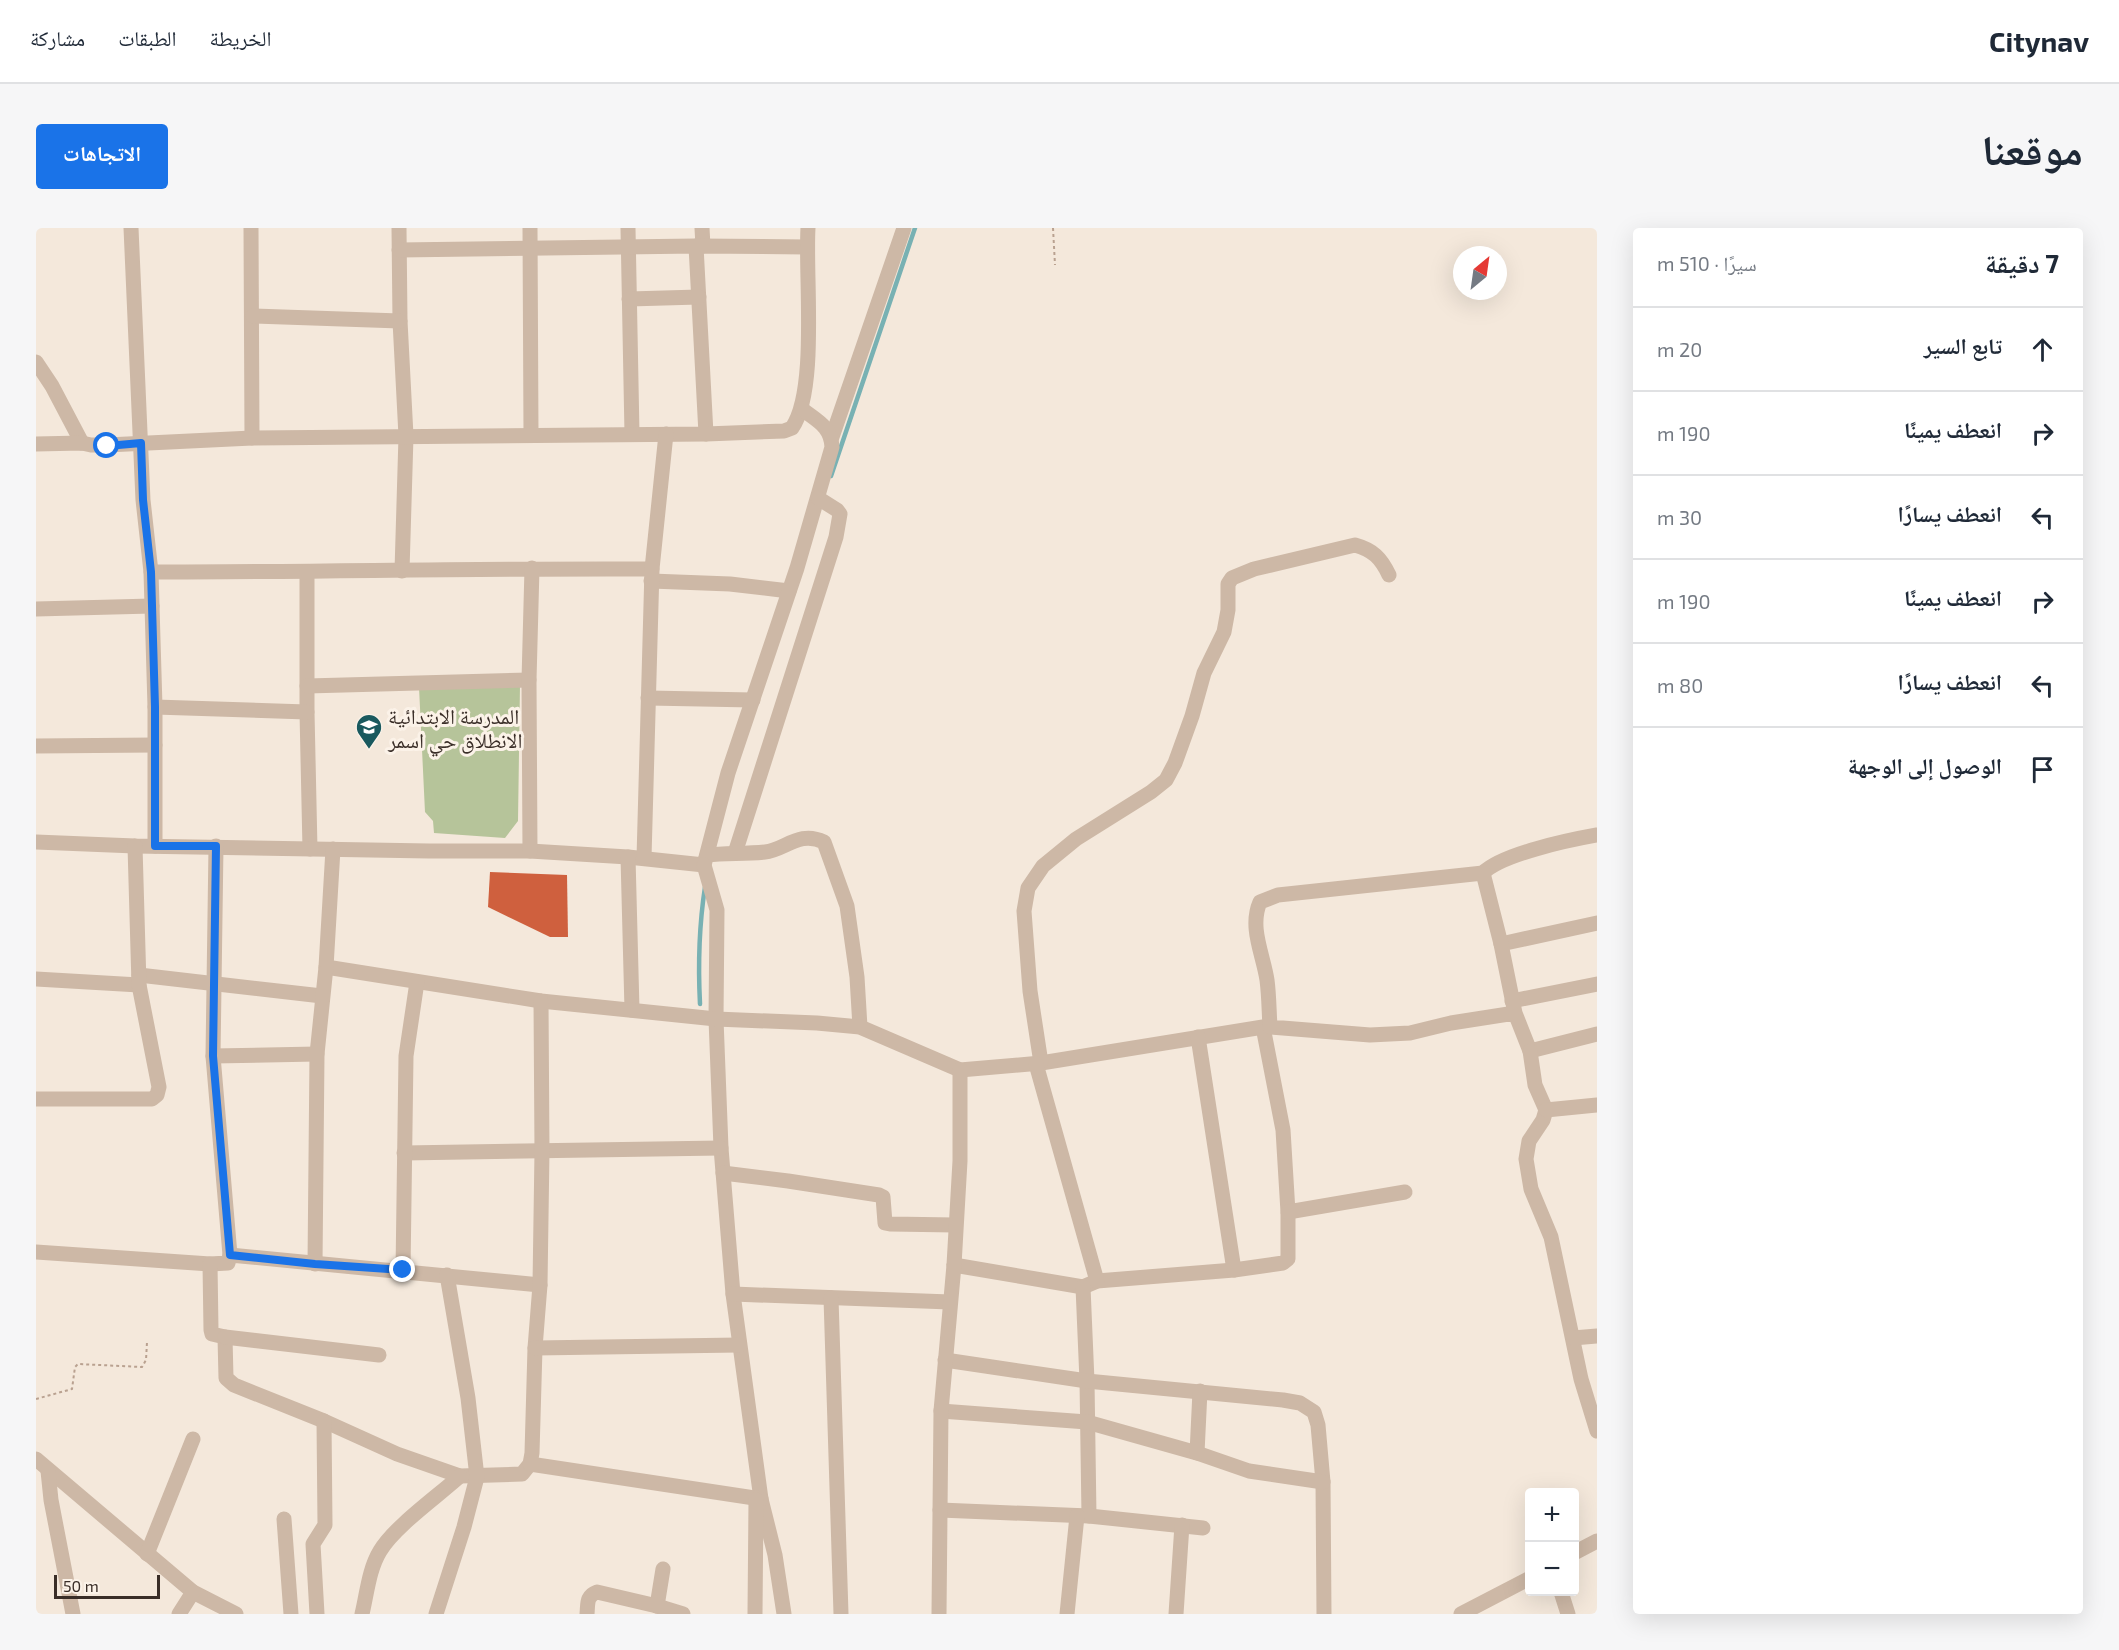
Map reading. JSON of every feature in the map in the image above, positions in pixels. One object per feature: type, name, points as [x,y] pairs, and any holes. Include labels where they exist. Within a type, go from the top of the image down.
[{"type":"street","points":[[131,228],[143,500],[151,572],[155,707],[155,846]]},
{"type":"street","points":[[251,228],[252,438]]},
{"type":"street","points":[[399,228],[400,321],[406,436],[402,571]]},
{"type":"street","points":[[530,228],[531,434]]},
{"type":"street","points":[[628,228],[632,435]]},
{"type":"street","points":[[702,228],[699,246],[699,297],[706,434]]},
{"type":"street","points":[[36,444],[82,443],[99,446],[252,438],[632,435],[783,431],[792,428],[802,409],[808,330],[808,228]]},
{"type":"street","points":[[784,1614],[775,1555],[759,1499],[733,1294],[721,1148],[716,1019],[717,910],[705,860],[729,773],[818,498],[832,447],[831,436],[904,228]]},
{"type":"street","points":[[399,250],[628,246],[807,247]]},
{"type":"street","points":[[629,299],[699,297]]},
{"type":"street","points":[[253,316],[400,321]]},
{"type":"street","points":[[36,362],[52,386],[82,443]]},
{"type":"street","points":[[802,409],[825,426],[831,436]]},
{"type":"street","points":[[632,1010],[636,857],[648,698],[652,575],[666,434]]},
{"type":"street","points":[[735,853],[836,537],[840,514],[818,498]]},
{"type":"street","points":[[1097,1281],[1039,1063],[1029,980],[1024,911],[1028,888],[1043,866],[1076,839],[1151,792],[1166,780],[1175,764],[1192,716],[1203,673],[1224,632],[1228,610],[1228,584],[1232,578],[1254,569],[1354,545],[1369,549],[1381,559],[1389,575]]},
{"type":"street","points":[[151,572],[532,568],[652,575],[789,591]]},
{"type":"street","points":[[530,851],[529,680],[532,568]]},
{"type":"street","points":[[307,572],[310,849]]},
{"type":"street","points":[[36,609],[152,606]]},
{"type":"street","points":[[307,686],[529,680]]},
{"type":"street","points":[[648,698],[753,700]]},
{"type":"street","points":[[155,707],[307,712]]},
{"type":"street","points":[[36,746],[155,745]]},
{"type":"street","points":[[954,1265],[1083,1287],[1097,1281],[1234,1270],[1283,1263],[1288,1259],[1288,1212],[1283,1130],[1266,1027],[1267,980],[1256,928],[1256,912],[1260,902],[1278,895],[1483,873],[1491,865],[1549,845],[1597,836]]},
{"type":"street","points":[[36,837],[135,846],[530,851],[705,860],[735,853],[769,852],[789,842],[818,839],[824,842],[847,906],[857,977],[860,1027]]},
{"type":"street","points":[[36,1099],[152,1099],[158,1095],[159,1087],[139,980],[135,846]]},
{"type":"street","points":[[36,1252],[210,1264],[228,1263],[230,1255],[213,1056],[216,846]]},
{"type":"street","points":[[315,1264],[317,1054],[326,967],[333,849]]},
{"type":"street","points":[[1483,873],[1501,944],[1513,1007],[1530,1051],[1535,1085],[1546,1110],[1543,1120],[1529,1141],[1526,1159],[1531,1189],[1551,1238],[1581,1379],[1597,1431]]},
{"type":"street","points":[[1501,944],[1597,923]]},
{"type":"street","points":[[326,967],[541,1001],[716,1019],[860,1027],[960,1070],[1039,1063],[1266,1027],[1370,1035],[1410,1033],[1597,984]]},
{"type":"street","points":[[36,979],[139,980],[213,984],[322,996]]},
{"type":"street","points":[[403,1270],[406,1056],[417,982]]},
{"type":"street","points":[[225,1337],[226,1378],[234,1384],[398,1454],[460,1476],[522,1474],[530,1464],[540,1285],[541,1001]]},
{"type":"street","points":[[1530,1051],[1597,1034]]},
{"type":"street","points":[[1198,1037],[1234,1270]]},
{"type":"street","points":[[213,1056],[317,1054]]},
{"type":"street","points":[[939,1614],[941,1411],[954,1265],[960,1161],[960,1070]]},
{"type":"street","points":[[1546,1110],[1597,1105]]},
{"type":"street","points":[[404,1153],[721,1148]]},
{"type":"street","points":[[723,1173],[879,1194],[883,1197],[885,1223],[956,1225]]},
{"type":"street","points":[[1288,1212],[1405,1192]]},
{"type":"street","points":[[230,1255],[540,1285]]},
{"type":"street","points":[[210,1264],[212,1334],[380,1354]]},
{"type":"street","points":[[436,1614],[464,1527],[477,1477],[468,1398],[447,1275]]},
{"type":"street","points":[[1067,1614],[1083,1516],[1088,1422],[1083,1287]]},
{"type":"street","points":[[733,1294],[950,1302]]},
{"type":"street","points":[[831,1298],[841,1614]]},
{"type":"street","points":[[1573,1338],[1597,1336]]},
{"type":"street","points":[[535,1348],[739,1345]]},
{"type":"street","points":[[945,1360],[1087,1381],[1283,1400],[1300,1403],[1314,1412],[1318,1425],[1323,1482],[1324,1614]]},
{"type":"street","points":[[1197,1453],[1200,1392]]},
{"type":"street","points":[[941,1411],[1088,1422],[1197,1453],[1248,1471],[1323,1482]]},
{"type":"street","points":[[317,1614],[313,1544],[325,1525],[324,1421]]},
{"type":"street","points":[[147,1554],[193,1439]]},
{"type":"street","points":[[36,1459],[199,1596],[236,1614]]},
{"type":"street","points":[[530,1464],[759,1499]]},
{"type":"street","points":[[48,1471],[51,1500],[73,1614]]},
{"type":"street","points":[[362,1614],[374,1566],[389,1538],[460,1476]]},
{"type":"street","points":[[755,1614],[759,1499]]},
{"type":"street","points":[[940,1510],[1083,1516],[1203,1528]]},
{"type":"street","points":[[284,1519],[291,1614]]},
{"type":"street","points":[[1176,1614],[1182,1525]]},
{"type":"street","points":[[1579,1551],[1597,1541]]},
{"type":"street","points":[[657,1606],[663,1569]]},
{"type":"street","points":[[1461,1614],[1525,1581]]},
{"type":"street","points":[[587,1614],[590,1596],[597,1592],[683,1614]]},
{"type":"street","points":[[179,1614],[199,1596]]},
{"type":"street","points":[[197,1614],[199,1596]]},
{"type":"street","points":[[1562,1596],[1568,1614]]},
{"type":"path","points":[[1053,228],[1055,265]]},
{"type":"path","points":[[36,1399],[72,1389],[76,1365],[142,1367],[146,1360],[147,1342]]},
{"type":"green space","points":[[520,685],[518,821],[505,838],[434,833],[433,821],[425,812],[419,687]]},
{"type":"building","points":[[490,872],[567,875],[568,937],[550,937],[488,907]]},
{"type":"waterway","points":[[831,476],[915,228]]},
{"type":"waterway","points":[[700,1004],[701,916],[705,887]]},
{"type":"place","name":"المدرسة الابتدائية الانطلاق حي اسمر","points":[[369,750]]},
{"type":"route","points":[[107,446],[141,443],[143,500],[151,572],[155,707],[155,846],[216,846],[213,1056],[230,1255],[403,1270]]}]
